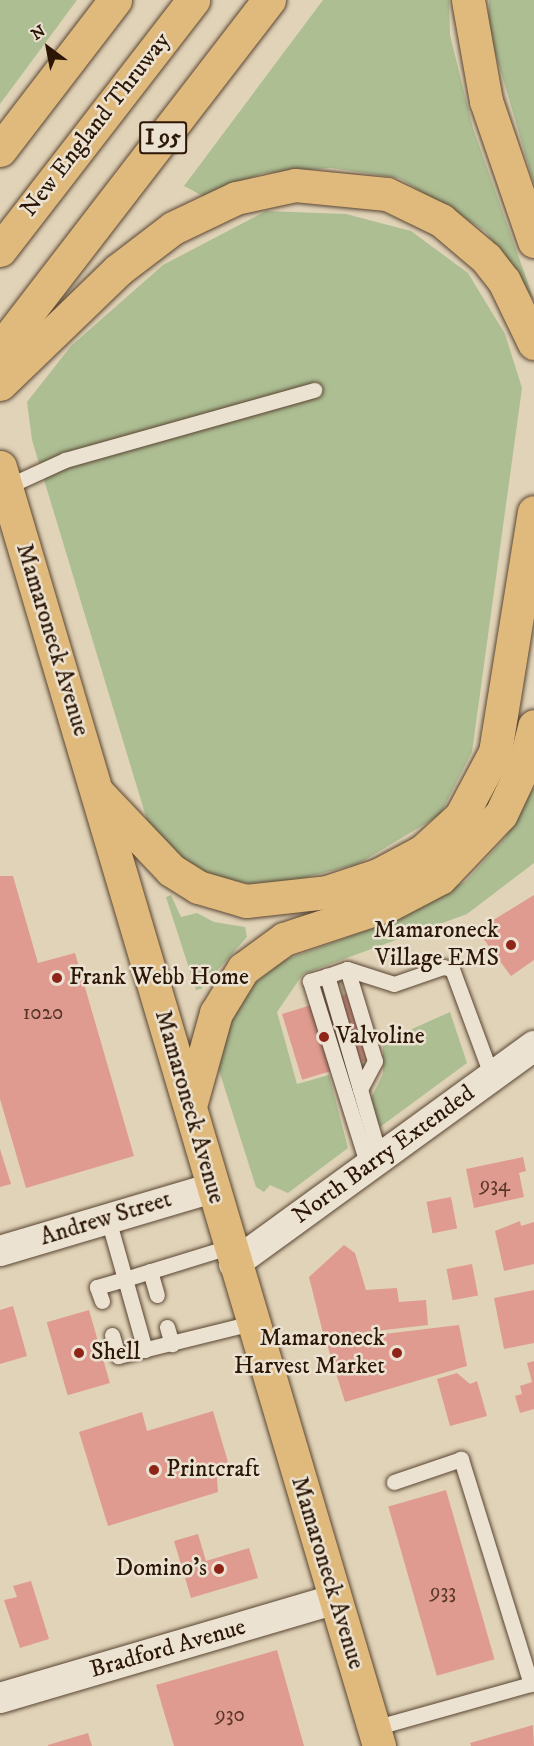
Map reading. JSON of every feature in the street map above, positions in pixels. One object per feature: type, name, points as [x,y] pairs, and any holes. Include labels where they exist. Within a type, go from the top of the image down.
[{"type":"main road","points":[[7,141],[115,0]]},
{"type":"main road","name":"New England Thruway","points":[[0,250],[193,0]]},
{"type":"main road","name":"I 95","points":[[0,349],[269,0]]},
{"type":"main road","points":[[468,0],[484,92],[534,241]]},
{"type":"main road","points":[[0,384],[69,316],[145,248],[205,212],[266,190],[326,184],[387,194],[465,237],[504,281],[534,344]]},
{"type":"main road","name":"Mamaroneck Avenue","points":[[3,477],[99,794],[232,1256],[377,1737]]},
{"type":"main road","points":[[99,794],[171,870],[198,887],[246,901],[327,892],[378,875],[423,850],[460,816],[495,752],[534,512]]},
{"type":"main road","points":[[190,1106],[216,1013],[243,969],[284,939],[390,904],[456,865],[501,814],[525,763],[534,726]]},
{"type":"street","name":"North Barry Extended","points":[[232,1256],[374,1162],[534,1046]]},
{"type":"street","name":"Andrew Street","points":[[0,1251],[213,1188]]},
{"type":"street","name":"Bradford Avenue","points":[[0,1698],[336,1599]]},
{"type":"lane","points":[[3,477],[314,390]]},
{"type":"lane","points":[[374,1162],[310,981],[347,969],[394,984],[443,967],[452,969],[492,1077]]},
{"type":"lane","points":[[347,969],[375,1061],[360,1089]]},
{"type":"lane","points":[[327,976],[360,1089],[374,1162]]},
{"type":"lane","points":[[108,1219],[145,1350]]},
{"type":"lane","points":[[102,1301],[97,1287],[150,1271],[232,1256]]},
{"type":"lane","points":[[150,1271],[157,1295]]},
{"type":"lane","points":[[112,1335],[118,1356],[252,1323]]},
{"type":"lane","points":[[167,1327],[172,1344]]},
{"type":"lane","points":[[377,1737],[531,1684],[461,1459],[394,1482]]},
{"type":"green space","points":[[0,0],[77,0],[0,104]]},
{"type":"green space","points":[[323,0],[449,0],[450,35],[473,128],[534,300],[485,231],[399,178],[331,168],[263,173],[203,196],[184,186]]},
{"type":"green space","points":[[489,0],[534,0],[534,184],[488,28]]},
{"type":"green space","points":[[266,211],[346,214],[411,231],[468,273],[505,334],[522,388],[472,752],[440,815],[358,864],[269,887],[196,874],[150,830],[32,440],[27,402],[71,346],[163,265]]},
{"type":"green space","points":[[534,787],[534,863],[467,914],[303,974],[277,1012],[297,1084],[329,1075],[348,1148],[288,1193],[270,1185],[264,1192],[256,1187],[216,1061],[229,1018],[250,987],[284,960],[382,925],[466,881],[505,838]]},
{"type":"green space","points":[[171,895],[181,917],[197,913],[214,922],[245,927],[247,937],[201,989],[196,990],[166,897]]},
{"type":"green space","points":[[450,1012],[467,1063],[380,1127],[369,1102],[383,1074],[383,1042]]},
{"type":"building","points":[[0,876],[13,876],[38,963],[75,953],[134,1156],[26,1188],[0,1099]]},
{"type":"building","name":"Mamaroneck Village EMS","points":[[534,895],[534,960],[511,976],[477,930]]},
{"type":"building","name":"Valvoline","points":[[347,994],[367,1060],[302,1080],[282,1014]]},
{"type":"building","points":[[0,1149],[11,1184],[0,1187]]},
{"type":"building","points":[[523,1157],[526,1171],[519,1173],[524,1197],[474,1208],[466,1169]]},
{"type":"building","points":[[451,1197],[457,1228],[433,1233],[426,1202]]},
{"type":"building","points":[[520,1221],[521,1226],[534,1222],[534,1264],[504,1271],[495,1231]]},
{"type":"building","points":[[344,1245],[355,1253],[366,1290],[397,1288],[399,1302],[426,1300],[428,1325],[324,1337],[309,1277]]},
{"type":"building","points":[[472,1264],[478,1295],[453,1300],[446,1269]]},
{"type":"building","points":[[534,1290],[534,1343],[504,1349],[494,1298]]},
{"type":"building","points":[[13,1306],[27,1356],[0,1364],[0,1310]]},
{"type":"building","name":"Shell","points":[[89,1310],[110,1383],[68,1395],[47,1322]]},
{"type":"building","name":"Mamaroneck Harvest Market","points":[[459,1325],[467,1366],[345,1402],[326,1341]]},
{"type":"building","points":[[534,1361],[534,1409],[520,1413],[515,1396],[522,1394],[520,1386],[532,1382],[527,1363]]},
{"type":"building","points":[[457,1373],[470,1384],[477,1381],[487,1416],[450,1426],[437,1379]]},
{"type":"building","name":"Printcraft","points":[[213,1411],[228,1462],[216,1466],[218,1492],[108,1526],[79,1432],[142,1412],[147,1431]]},
{"type":"building","points":[[446,1490],[495,1659],[437,1676],[388,1507]]},
{"type":"building","name":"Domino's","points":[[198,1534],[206,1561],[249,1548],[258,1578],[191,1598],[174,1541]]},
{"type":"building","points":[[31,1581],[49,1639],[20,1648],[4,1600],[17,1597],[13,1586]]},
{"type":"building","points":[[277,1650],[304,1746],[174,1746],[156,1685]]},
{"type":"building","points":[[533,1725],[534,1746],[471,1746],[470,1743]]},
{"type":"building","points":[[88,1733],[92,1746],[48,1746],[48,1745]]},
{"type":"place","name":"Mamaroneck Village EMS","points":[[511,945]]},
{"type":"place","name":"Frank Webb Home","points":[[57,978]]},
{"type":"place","name":"Valvoline","points":[[324,1037]]},
{"type":"place","name":"Shell","points":[[79,1353]]},
{"type":"place","name":"Mamaroneck Harvest Market","points":[[397,1353]]},
{"type":"place","name":"Printcraft","points":[[154,1470]]},
{"type":"place","name":"Domino's","points":[[219,1569]]}]
